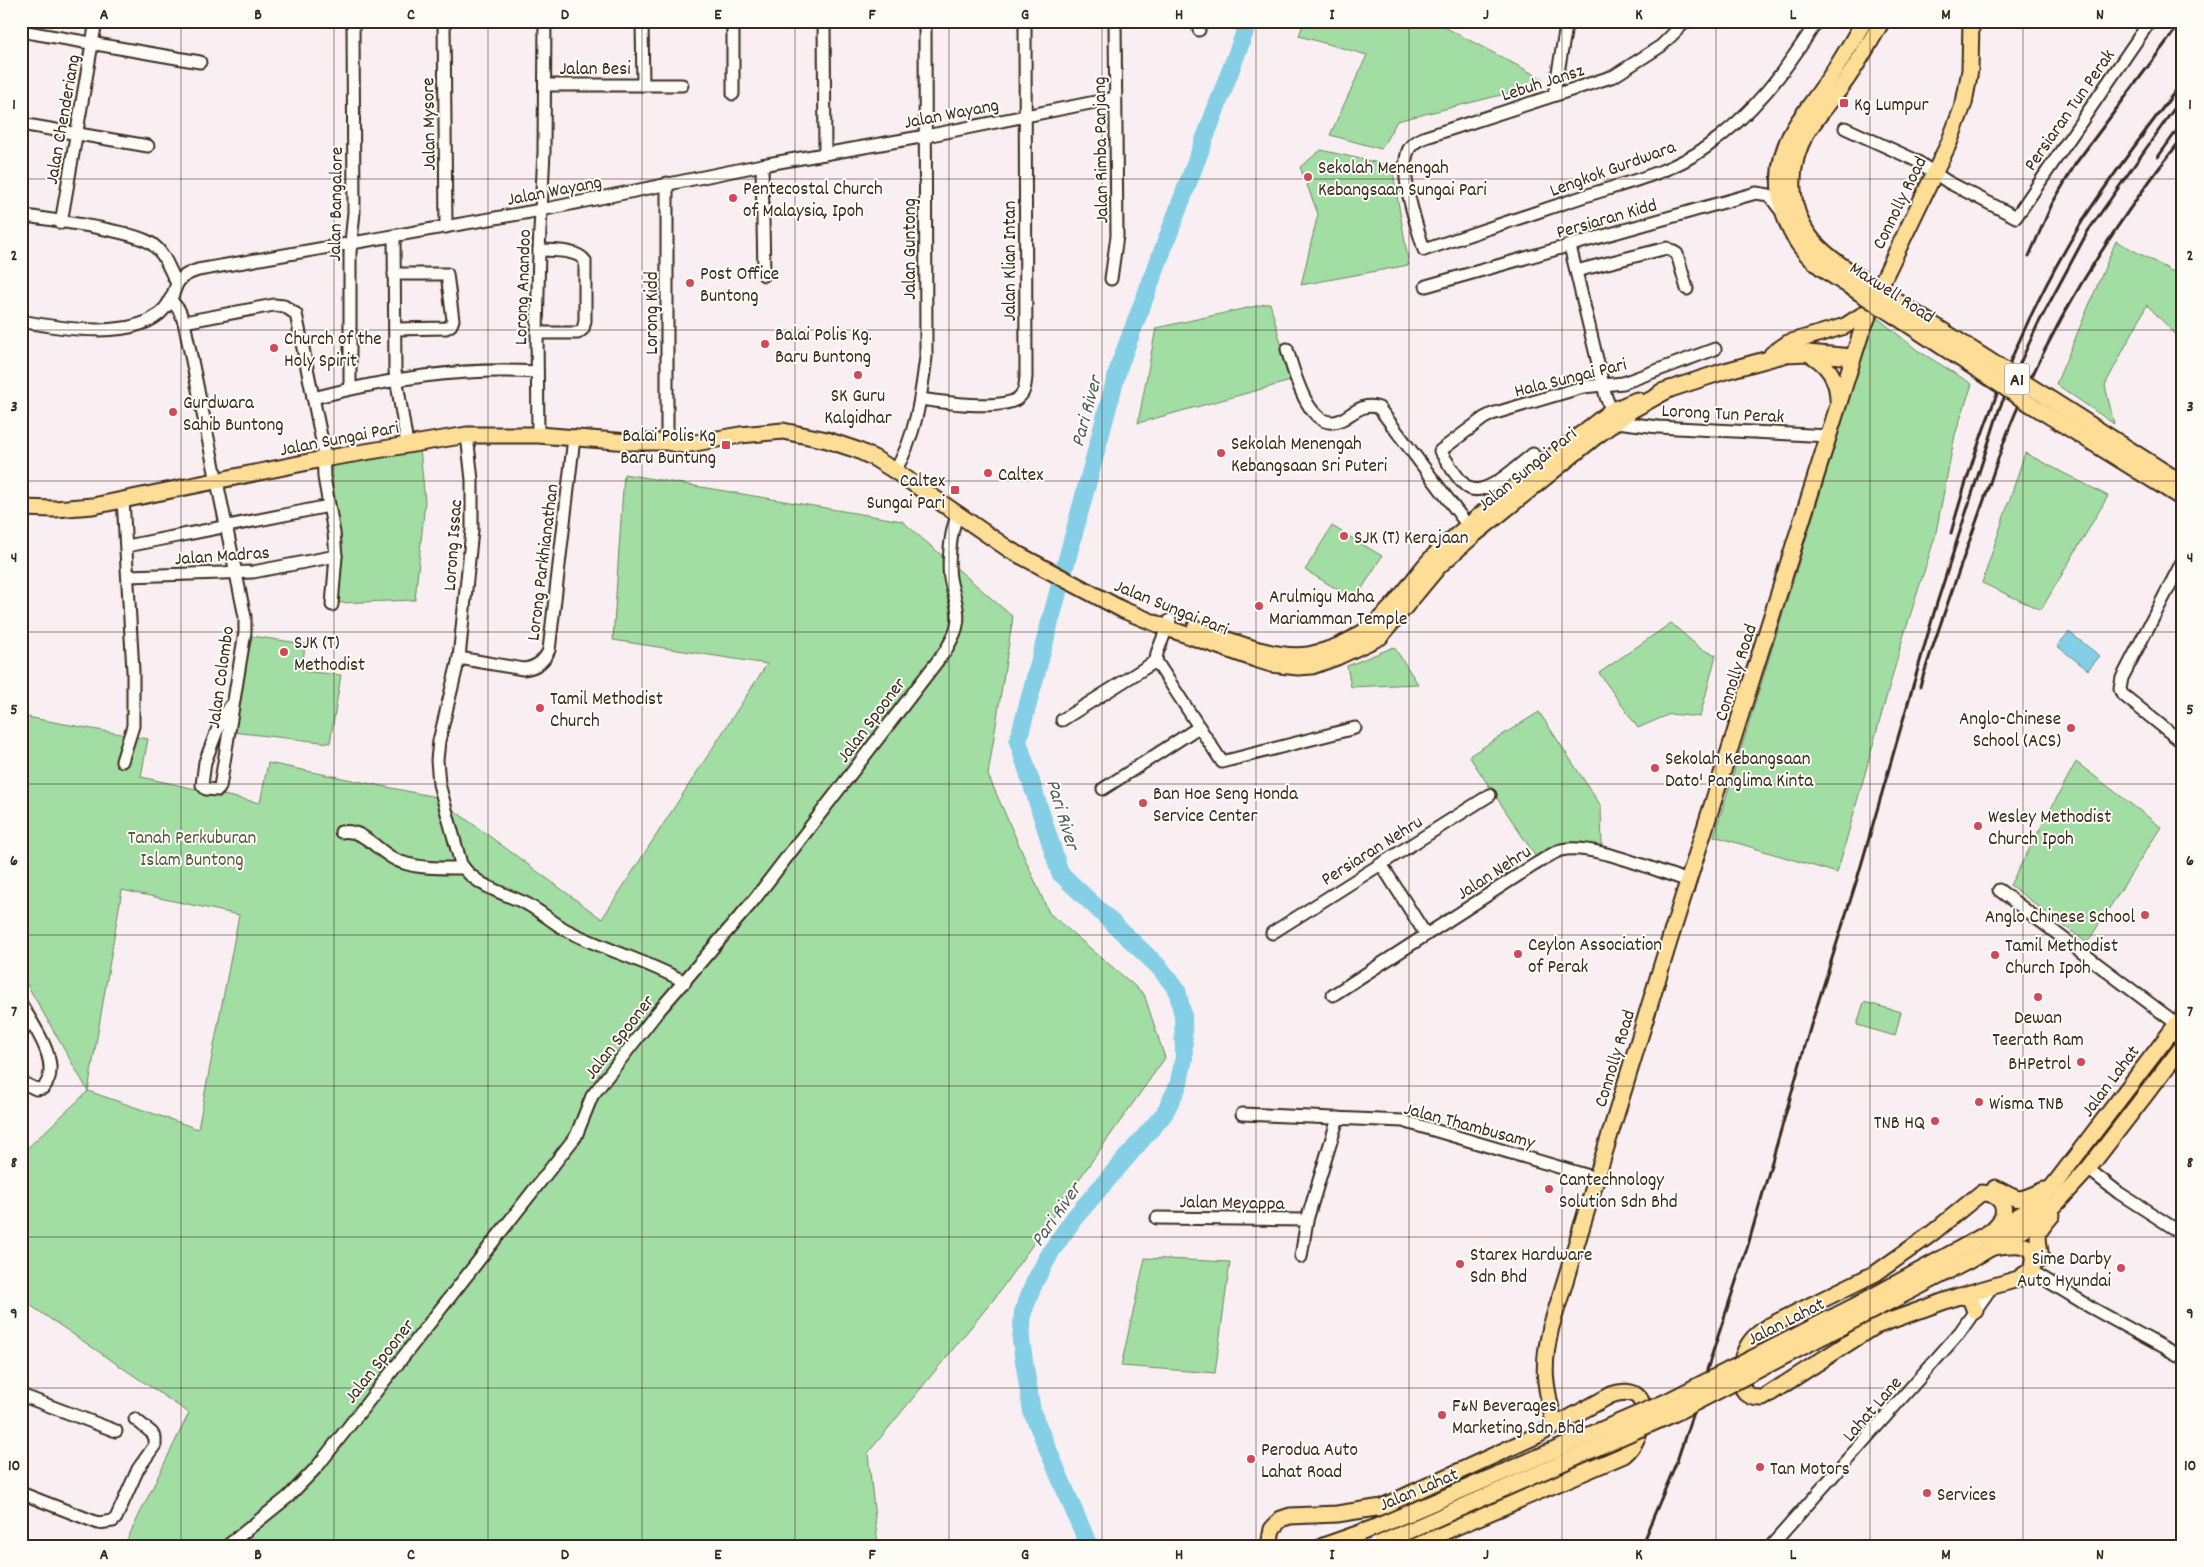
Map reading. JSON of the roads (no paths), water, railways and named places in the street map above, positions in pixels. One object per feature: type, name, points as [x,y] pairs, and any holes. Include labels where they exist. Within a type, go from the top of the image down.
[{"type":"main road","name":"Maxwell Road","points":[[1864,21],[1842,60],[1794,127],[1788,141],[1780,169],[1779,184],[1784,216],[1797,242],[1806,254],[1827,272],[1860,286],[2173,482],[2183,499]]},
{"type":"main road","name":"Maxwell Road","points":[[1860,286],[1826,254],[1806,230],[1795,204],[1793,175],[1796,158],[1807,132],[1844,83],[1882,21]]},
{"type":"main road","name":"Connolly Road","points":[[1555,1426],[1545,1384],[1547,1344],[1596,1178],[1853,358],[1870,310],[1958,121],[1968,87],[1970,23]]},
{"type":"main road","points":[[1760,362],[1788,343],[1845,326],[1870,310]]},
{"type":"main road","points":[[1614,417],[1632,410],[1670,389],[1787,354],[1806,353],[1853,358]]},
{"type":"main road","points":[[1806,353],[1821,361],[1829,370],[1838,392],[1838,404]]},
{"type":"main road","name":"Jalan Sungai Pari","points":[[897,467],[958,515],[1012,547],[1099,594],[1169,624],[1286,656],[1310,654],[1352,639],[1371,628],[1445,560],[1496,503],[1548,460],[1614,417]]},
{"type":"main road","name":"Jalan Sungai Pari","points":[[1471,530],[1614,417]]},
{"type":"main road","name":"Jalan Sungai Pari","points":[[21,508],[71,509],[93,506],[407,444],[467,435],[538,435],[668,442],[674,438],[702,437],[774,424],[791,425],[829,434],[897,467],[1012,547]]},
{"type":"main road","name":"Jalan Lahat","points":[[1991,1240],[2027,1211],[2053,1186],[2180,1020]]},
{"type":"main road","name":"Jalan Lahat","points":[[1377,1544],[1673,1414],[1991,1240],[2043,1215],[2088,1169],[2183,1046]]},
{"type":"main road","points":[[1924,1238],[1962,1200],[1979,1187],[1992,1187],[2007,1196],[2018,1199],[2053,1186]]},
{"type":"main road","points":[[1991,1288],[2002,1289],[2020,1285],[2038,1275],[2041,1266],[2037,1243],[2038,1233],[2061,1205],[2072,1187]]},
{"type":"main road","points":[[1981,1193],[1994,1195],[2000,1199],[2003,1206],[2002,1218],[1991,1240],[2022,1244],[2030,1249],[2034,1258],[2029,1272],[1991,1288],[1960,1296],[1873,1327],[1770,1394],[1756,1398],[1744,1393],[1740,1383],[1742,1362],[1748,1346],[1758,1334],[1767,1327],[1876,1273],[1981,1193]]},
{"type":"main road","name":"Jalan Lahat","points":[[1324,1546],[1374,1528],[1666,1402],[1844,1312],[1966,1254]]},
{"type":"main road","points":[[1960,1296],[1970,1298],[1976,1311]]},
{"type":"main road","points":[[1269,1546],[1272,1529],[1281,1520],[1290,1516],[1337,1514],[1382,1507],[1555,1426],[1618,1393],[1624,1392],[1636,1395],[1644,1408],[1638,1436],[1634,1445],[1624,1456],[1411,1546]]},
{"type":"main road","points":[[1278,1546],[1277,1533],[1281,1520]]},
{"type":"street","name":"Jalan Chenderiang","points":[[61,222],[96,21]]},
{"type":"street","name":"Jalan Bangalore","points":[[350,388],[350,243],[354,212],[353,21]]},
{"type":"street","name":"Jalan Mysore","points":[[444,21],[446,227]]},
{"type":"street","name":"Lorong Anandoo","points":[[538,435],[537,333],[546,85],[546,21]]},
{"type":"street","name":"Jalan Besi","points":[[642,21],[643,85]]},
{"type":"street","points":[[733,21],[733,94]]},
{"type":"street","points":[[824,21],[825,154]]},
{"type":"street","name":"Jalan Guntong","points":[[897,467],[913,432],[926,357],[926,21]]},
{"type":"street","name":"Jalan Klian Intan","points":[[920,399],[958,403],[1009,403],[1019,398],[1025,388],[1025,21]]},
{"type":"street","name":"Jalan Rimba Panjang","points":[[1112,278],[1117,236],[1115,21]]},
{"type":"street","points":[[1554,94],[1568,21]]},
{"type":"street","name":"Lebuh Jansz","points":[[1406,161],[1410,148],[1420,139],[1614,76],[1661,46],[1686,21]]},
{"type":"street","name":"Lengkok Gurdwara","points":[[1406,161],[1411,206],[1424,250],[1584,196],[1645,178],[1687,159],[1726,132],[1765,95],[1817,21]]},
{"type":"street","name":"Persiaran Tun Perak","points":[[1935,173],[2016,217],[2150,21]]},
{"type":"street","points":[[21,31],[200,62]]},
{"type":"street","name":"Jalan Besi","points":[[546,85],[682,86]]},
{"type":"street","name":"Jalan Wayang","points":[[177,283],[188,273],[198,270],[541,210],[762,164],[926,136],[1115,98]]},
{"type":"street","points":[[21,124],[148,146]]},
{"type":"street","points":[[1845,128],[1915,160],[1935,173]]},
{"type":"street","points":[[762,164],[764,275]]},
{"type":"street","name":"Lorong Kidd","points":[[667,183],[668,442]]},
{"type":"street","name":"Persiaran Kidd","points":[[1426,286],[1756,193],[1772,197],[1784,216]]},
{"type":"street","points":[[21,215],[117,233],[151,243],[161,252],[177,283],[166,307],[152,318],[137,325],[110,330],[48,326],[21,321]]},
{"type":"street","points":[[394,236],[396,378],[407,444]]},
{"type":"street","points":[[1570,246],[1602,385],[1614,417]]},
{"type":"street","points":[[1576,271],[1667,248],[1676,254],[1687,289]]},
{"type":"street","points":[[537,333],[578,333],[586,321],[585,261],[582,256],[539,250]]},
{"type":"street","points":[[394,274],[447,274],[453,320],[451,325],[446,328],[395,329]]},
{"type":"street","name":"Jalan Colombo","points":[[170,299],[179,310],[184,322],[245,617],[245,632],[233,703],[218,790],[206,789],[202,785],[201,778],[223,714],[233,703]]},
{"type":"street","points":[[184,322],[274,305],[291,309],[296,314],[313,398],[328,506],[334,533],[336,556],[332,604]]},
{"type":"street","points":[[1287,348],[1312,412],[1320,419],[1330,423],[1339,421],[1368,406],[1379,408],[1471,530]]},
{"type":"street","name":"Hala Sungai Pari","points":[[1486,489],[1476,491],[1466,487],[1440,452],[1484,418],[1583,387],[1623,383],[1715,349]]},
{"type":"street","points":[[313,398],[396,378],[478,370],[537,372]]},
{"type":"street","name":"Lorong Tun Perak","points":[[1614,417],[1658,427],[1829,436]]},
{"type":"street","name":"Lorong Issac","points":[[464,868],[450,829],[439,784],[437,760],[439,741],[459,658],[474,507],[470,450],[467,435]]},
{"type":"street","name":"Lorong Parkhianathan","points":[[459,658],[523,670],[531,669],[545,658],[549,650],[574,438]]},
{"type":"street","points":[[1496,503],[1486,489],[1532,454],[1535,458],[1548,460]]},
{"type":"street","points":[[122,761],[133,726],[133,671],[123,499]]},
{"type":"street","points":[[127,546],[328,506]]},
{"type":"street","name":"Jalan Spooner","points":[[227,1546],[288,1497],[317,1467],[576,1136],[592,1096],[656,1014],[754,900],[954,637],[958,625],[958,612],[950,581],[950,562],[954,528],[958,515]]},
{"type":"street","name":"Jalan Madras","points":[[128,576],[235,574],[336,556]]},
{"type":"street","points":[[2183,560],[2179,578],[2122,678],[2120,689],[2122,694],[2183,743]]},
{"type":"street","points":[[1169,624],[1157,653],[1156,662],[1222,762],[1355,728]]},
{"type":"street","points":[[1062,720],[1156,662]]},
{"type":"street","points":[[1103,789],[1199,727]]},
{"type":"street","name":"Persiaran Nehru","points":[[1272,933],[1490,795]]},
{"type":"street","points":[[341,832],[357,832],[402,862],[441,868],[464,868],[491,888],[530,906],[566,929],[685,982]]},
{"type":"street","name":"Jalan Nehru","points":[[1333,995],[1534,865],[1561,850],[1591,852],[1689,881]]},
{"type":"street","points":[[1381,864],[1426,935]]},
{"type":"street","points":[[1999,890],[2180,1020]]},
{"type":"street","points":[[21,1004],[46,1050],[51,1069],[46,1084],[42,1088],[36,1089],[21,1082]]},
{"type":"street","points":[[21,1035],[29,1019]]},
{"type":"street","name":"Jalan Thambusamy","points":[[1242,1114],[1414,1123],[1596,1178]]},
{"type":"street","name":"Jalan Meyappa","points":[[1300,1257],[1307,1220],[1338,1118]]},
{"type":"street","points":[[2088,1169],[2118,1193],[2183,1234]]},
{"type":"street","name":"Jalan Meyappa","points":[[1157,1218],[1307,1220]]},
{"type":"street","points":[[2038,1275],[2114,1321],[2183,1358]]},
{"type":"street","name":"Lahat Lane","points":[[1771,1546],[1897,1404],[1976,1311],[1991,1288]]},
{"type":"street","points":[[21,1396],[116,1431]]},
{"type":"street","points":[[21,1493],[98,1523],[113,1521],[138,1469],[155,1445],[156,1438],[135,1419]]},
{"type":"water","points":[[2069,632],[2100,656],[2088,670],[2057,646]]},
{"type":"waterway","name":"Pari River","points":[[1089,1546],[1032,1412],[1021,1341],[1023,1312],[1035,1281],[1052,1250],[1075,1217],[1164,1114],[1178,1086],[1184,1058],[1183,1016],[1177,990],[1160,968],[1060,873],[1018,741],[1119,366],[1249,21]]},
{"type":"railway","points":[[2029,256],[2052,204],[2076,163],[2182,21]]},
{"type":"railway","points":[[1951,533],[1990,412],[2041,294],[2083,220],[2132,149],[2183,81]]},
{"type":"railway","points":[[1641,1546],[1677,1461],[1748,1245],[1811,1025],[1858,876],[1936,606],[2000,407],[2037,326],[2088,231],[2183,96]]},
{"type":"railway","points":[[2158,157],[2183,122]]},
{"type":"railway","points":[[1920,686],[2003,446],[2032,377],[2069,305],[2111,236],[2183,137]]},
{"type":"place","name":"Kg Lumpur","points":[[1844,103]]},
{"type":"place","name":"Sekolah Menengah Kebangsaan Sungai Pari","points":[[1308,177]]},
{"type":"place","name":"Pentecostal Church of Malaysia, Ipoh","points":[[733,198]]},
{"type":"place","name":"Post Office Buntong","points":[[690,283]]},
{"type":"place","name":"Balai Polis Kg. Baru Buntong","points":[[765,344]]},
{"type":"place","name":"Church of the Holy Spirit","points":[[274,348]]},
{"type":"place","name":"SK Guru Kalgidhar","points":[[858,375]]},
{"type":"place","name":"Gurdwara Sahib Buntong","points":[[173,412]]},
{"type":"place","name":"Balai Polis Kg Baru Buntung","points":[[726,445]]},
{"type":"place","name":"Sekolah Menengah Kebangsaan Sri Puteri","points":[[1221,453]]},
{"type":"place","name":"Caltex","points":[[988,473]]},
{"type":"place","name":"Caltex Sungai Pari","points":[[955,490]]},
{"type":"place","name":"SJK (T) Kerajaan","points":[[1344,536]]},
{"type":"place","name":"Arulmigu Maha Mariamman Temple","points":[[1259,606]]},
{"type":"place","name":"SJK (T) Methodist","points":[[284,652]]},
{"type":"place","name":"Tamil Methodist Church","points":[[540,708]]},
{"type":"place","name":"Anglo-Chinese School (ACS)","points":[[2071,728]]},
{"type":"place","name":"Sekolah Kebangsaan Dato' Panglima Kinta","points":[[1655,768]]},
{"type":"place","name":"Ban Hoe Seng Honda Service Center","points":[[1143,803]]},
{"type":"place","name":"Wesley Methodist Church Ipoh","points":[[1978,826]]},
{"type":"place","name":"Anglo Chinese School","points":[[2145,915]]},
{"type":"place","name":"Ceylon Association of Perak","points":[[1518,954]]},
{"type":"place","name":"Tamil Methodist Church Ipoh","points":[[1995,955]]},
{"type":"place","name":"Dewan Teerath Ram","points":[[2038,997]]},
{"type":"place","name":"BHPetrol","points":[[2081,1062]]},
{"type":"place","name":"Wisma TNB","points":[[1979,1102]]},
{"type":"place","name":"TNB HQ","points":[[1935,1121]]},
{"type":"place","name":"Cantechnology Solution Sdn Bhd","points":[[1549,1189]]},
{"type":"place","name":"Starex Hardware Sdn Bhd","points":[[1460,1264]]},
{"type":"place","name":"Sime Darby Auto Hyundai","points":[[2121,1268]]},
{"type":"place","name":"F&N Beverages Marketing Sdn Bhd","points":[[1442,1415]]},
{"type":"place","name":"Perodua Auto Lahat Road","points":[[1251,1459]]},
{"type":"place","name":"Tan Motors","points":[[1760,1467]]},
{"type":"place","name":"Services","points":[[1927,1493]]},
{"type":"park label","name":"Tanah Perkuburan Islam Buntong","points":[[192,847]]}]
